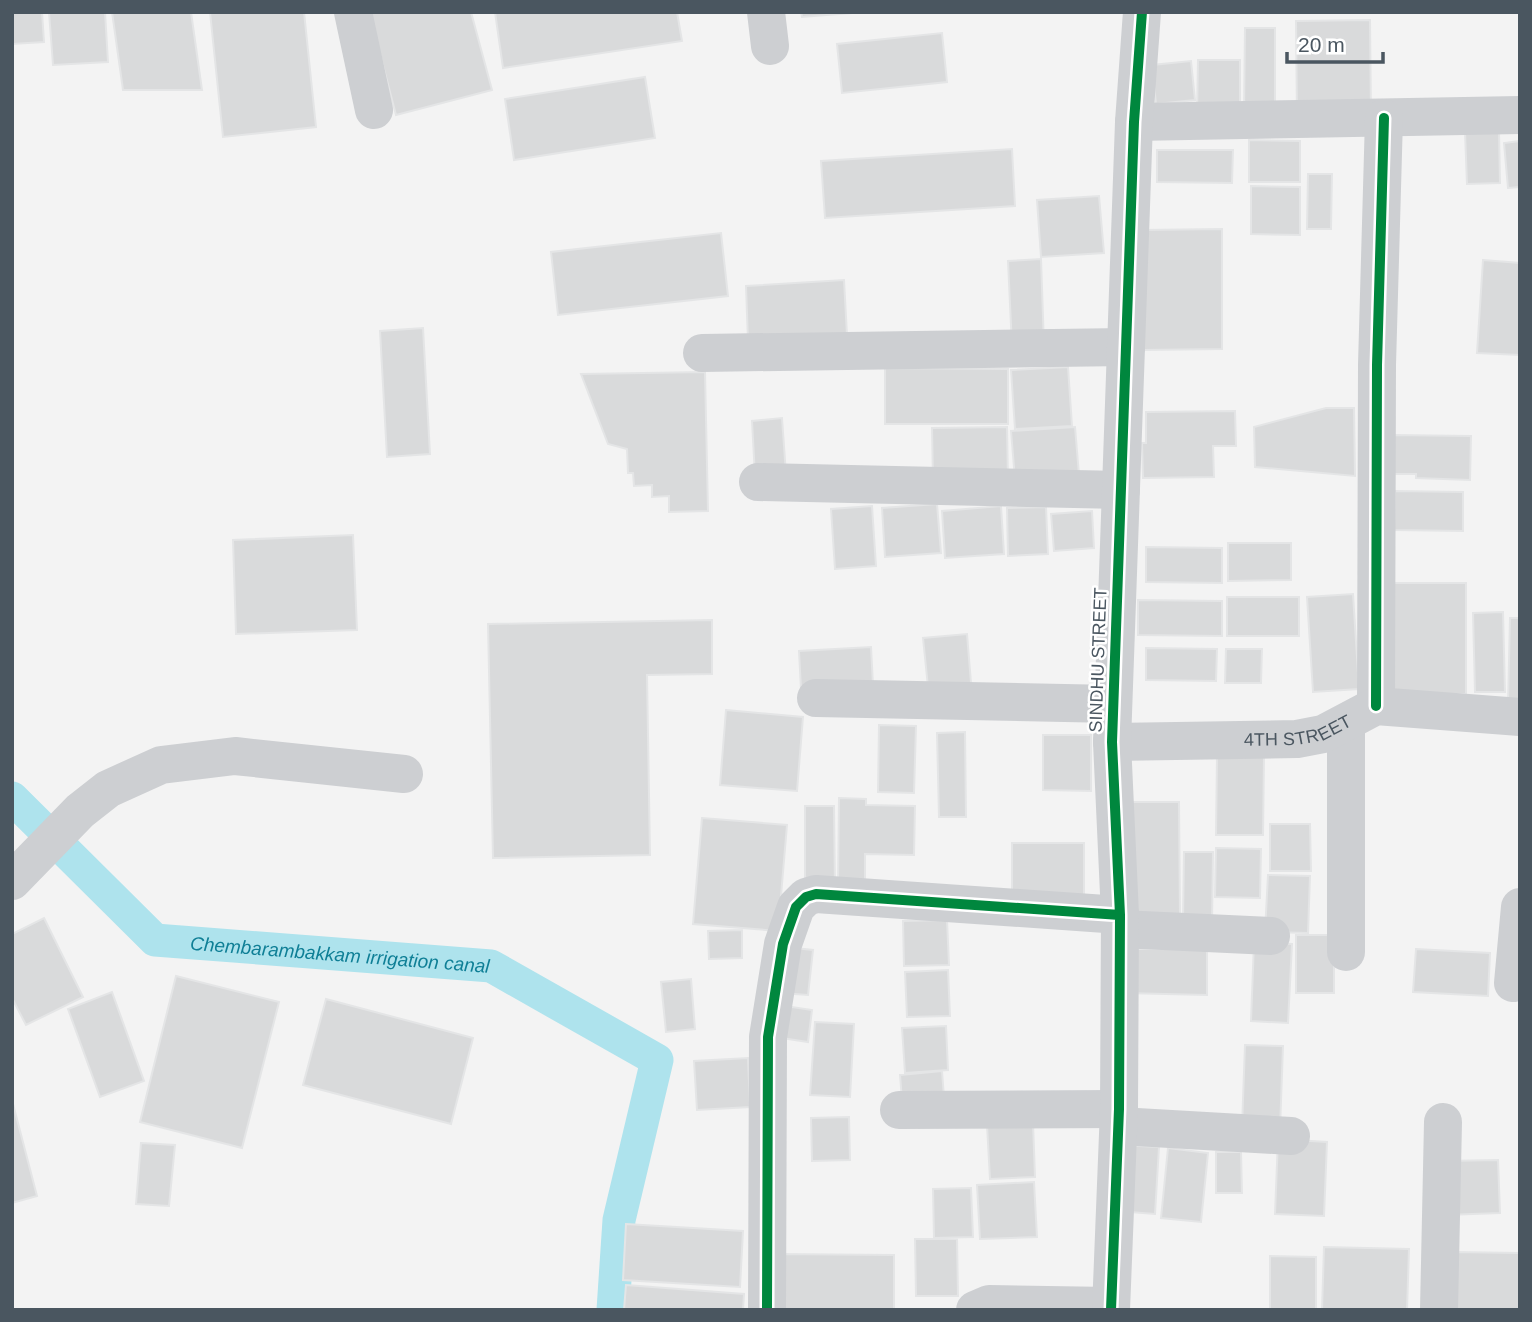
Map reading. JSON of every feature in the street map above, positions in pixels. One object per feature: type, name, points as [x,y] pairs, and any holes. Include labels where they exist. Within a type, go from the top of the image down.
[{"type":"street","points":[[354,12],[374,110]]},
{"type":"street","name":"SINDHU STREET","points":[[1111,1308],[1119,1117],[1119,922],[1112,742],[1134,122],[1142,12]]},
{"type":"street","points":[[1134,122],[1520,115]]},
{"type":"street","points":[[1346,952],[1361,714],[1377,365],[1384,118]]},
{"type":"street","points":[[702,353],[1126,347]]},
{"type":"street","points":[[758,482],[1121,490]]},
{"type":"street","points":[[816,698],[1113,704]]},
{"type":"street","name":"4TH STREET","points":[[1112,742],[1297,739],[1323,734],[1361,714],[1520,717]]},
{"type":"street","points":[[24,868],[80,811],[108,789],[161,765],[235,756],[404,774]]},
{"type":"street","points":[[767,1310],[768,1037],[783,944],[796,907],[806,897],[816,894],[1271,936]]},
{"type":"street","points":[[1513,983],[1520,907]]},
{"type":"street","points":[[899,1110],[1119,1117],[1291,1136]]},
{"type":"street","points":[[1438,1310],[1443,1122]]},
{"type":"street","points":[[975,1310],[989,1304],[1111,1308]]},
{"type":"building","points":[[12,12],[42,12],[44,42],[12,44]]},
{"type":"building","points":[[49,12],[105,12],[108,62],[53,65]]},
{"type":"building","points":[[112,12],[191,12],[202,90],[123,90]]},
{"type":"building","points":[[210,12],[304,12],[316,127],[223,137]]},
{"type":"building","points":[[369,12],[471,12],[492,90],[396,115]]},
{"type":"building","points":[[495,12],[677,12],[682,41],[503,68]]},
{"type":"building","points":[[801,12],[865,12],[802,17]]},
{"type":"building","points":[[1370,20],[1371,117],[1297,118],[1296,21]]},
{"type":"building","points":[[1245,28],[1275,28],[1275,114],[1244,113]]},
{"type":"building","points":[[942,33],[947,82],[842,93],[837,44]]},
{"type":"building","points":[[1198,60],[1240,60],[1240,116],[1197,116]]},
{"type":"building","points":[[1191,61],[1195,100],[1156,104],[1152,65]]},
{"type":"building","points":[[645,77],[655,138],[514,160],[505,99]]},
{"type":"building","points":[[1499,131],[1500,183],[1467,184],[1465,132]]},
{"type":"building","points":[[1249,140],[1300,141],[1300,182],[1249,182]]},
{"type":"building","points":[[1520,141],[1520,187],[1508,188],[1504,143]]},
{"type":"building","points":[[1012,149],[1015,206],[825,218],[821,161]]},
{"type":"building","points":[[1157,150],[1233,150],[1232,183],[1157,182]]},
{"type":"building","points":[[1308,174],[1332,174],[1331,229],[1307,229]]},
{"type":"building","points":[[1251,186],[1300,187],[1300,235],[1251,234]]},
{"type":"building","points":[[1099,196],[1104,253],[1041,257],[1037,200]]},
{"type":"building","points":[[1222,229],[1222,349],[1143,350],[1142,230]]},
{"type":"building","points":[[721,233],[728,296],[558,315],[551,252]]},
{"type":"building","points":[[1041,259],[1044,346],[1012,347],[1008,261]]},
{"type":"building","points":[[1483,260],[1520,263],[1520,355],[1477,353]]},
{"type":"building","points":[[844,280],[847,335],[748,341],[746,286]]},
{"type":"building","points":[[423,328],[430,454],[387,457],[380,331]]},
{"type":"building","points":[[1068,367],[1072,426],[1015,429],[1011,370]]},
{"type":"building","points":[[885,368],[1008,369],[1008,424],[885,424]]},
{"type":"building","points":[[705,372],[708,511],[669,512],[669,496],[652,497],[652,485],[634,486],[633,473],[628,473],[627,449],[608,444],[581,374]]},
{"type":"building","points":[[1326,408],[1354,408],[1355,476],[1255,467],[1254,427]]},
{"type":"building","points":[[1235,411],[1236,446],[1213,446],[1214,477],[1143,478],[1142,443],[1146,443],[1146,412]]},
{"type":"building","points":[[782,418],[786,474],[755,476],[752,421]]},
{"type":"building","points":[[1007,427],[1008,480],[933,481],[932,428]]},
{"type":"building","points":[[1075,427],[1079,475],[1015,479],[1011,431]]},
{"type":"building","points":[[1392,435],[1471,436],[1470,480],[1391,474]]},
{"type":"building","points":[[1395,491],[1463,492],[1463,531],[1394,530]]},
{"type":"building","points":[[937,504],[941,553],[885,557],[882,508]]},
{"type":"building","points":[[872,506],[876,566],[835,569],[831,509]]},
{"type":"building","points":[[1001,506],[1004,554],[945,558],[942,511]]},
{"type":"building","points":[[1046,507],[1048,554],[1008,556],[1007,508]]},
{"type":"building","points":[[1092,511],[1094,548],[1054,551],[1051,514]]},
{"type":"building","points":[[353,535],[357,630],[236,634],[233,540]]},
{"type":"building","points":[[1228,543],[1291,543],[1291,580],[1228,581]]},
{"type":"building","points":[[1146,547],[1222,548],[1222,583],[1146,582]]},
{"type":"building","points":[[1386,583],[1466,583],[1466,694],[1386,694]]},
{"type":"building","points":[[1353,594],[1359,689],[1313,692],[1307,597]]},
{"type":"building","points":[[1227,597],[1299,597],[1299,636],[1227,636]]},
{"type":"building","points":[[1138,600],[1222,601],[1222,636],[1138,635]]},
{"type":"building","points":[[1503,612],[1505,692],[1475,692],[1473,613]]},
{"type":"building","points":[[1510,618],[1520,618],[1520,705],[1508,704]]},
{"type":"building","points":[[712,620],[712,674],[647,675],[650,855],[493,858],[488,624]]},
{"type":"building","points":[[967,634],[971,683],[928,687],[923,638]]},
{"type":"building","points":[[871,647],[873,685],[801,689],[799,651]]},
{"type":"building","points":[[1146,648],[1217,649],[1216,681],[1146,680]]},
{"type":"building","points":[[1226,649],[1262,649],[1261,683],[1225,683]]},
{"type":"building","points":[[726,710],[803,717],[797,791],[720,785]]},
{"type":"building","points":[[879,725],[916,726],[914,793],[878,792]]},
{"type":"building","points":[[965,732],[966,817],[939,817],[937,733]]},
{"type":"building","points":[[1043,735],[1091,735],[1091,791],[1043,790]]},
{"type":"building","points":[[1217,756],[1264,756],[1263,835],[1216,835]]},
{"type":"building","points":[[839,798],[866,799],[866,805],[915,806],[914,855],[865,854],[865,888],[838,888]]},
{"type":"building","points":[[1131,802],[1179,802],[1180,917],[1131,917]]},
{"type":"building","points":[[805,806],[834,806],[835,889],[805,889]]},
{"type":"building","points":[[702,818],[787,825],[778,931],[693,924]]},
{"type":"building","points":[[1270,824],[1310,824],[1311,871],[1270,871]]},
{"type":"building","points":[[1012,843],[1084,843],[1084,902],[1012,902]]},
{"type":"building","points":[[1216,848],[1261,849],[1260,898],[1215,897]]},
{"type":"building","points":[[1184,852],[1213,852],[1212,922],[1183,921]]},
{"type":"building","points":[[1268,875],[1310,876],[1308,933],[1265,932]]},
{"type":"building","points":[[44,918],[83,997],[26,1025],[12,998],[12,934]]},
{"type":"building","points":[[947,920],[949,965],[904,966],[903,921]]},
{"type":"building","points":[[742,930],[742,958],[709,959],[708,931]]},
{"type":"building","points":[[1296,935],[1334,935],[1334,993],[1296,993]]},
{"type":"building","points":[[1254,942],[1292,944],[1288,1023],[1251,1021]]},
{"type":"building","points":[[785,947],[813,950],[808,995],[781,993]]},
{"type":"building","points":[[1124,949],[1207,949],[1207,995],[1124,993]]},
{"type":"building","points":[[1416,949],[1490,953],[1488,996],[1413,992]]},
{"type":"building","points":[[948,970],[950,1016],[907,1017],[905,972]]},
{"type":"building","points":[[176,976],[279,1002],[242,1148],[140,1122]]},
{"type":"building","points":[[691,979],[695,1029],[666,1032],[661,982]]},
{"type":"building","points":[[112,992],[144,1081],[100,1097],[68,1009]]},
{"type":"building","points":[[326,999],[473,1038],[451,1124],[303,1085]]},
{"type":"building","points":[[779,1005],[812,1010],[808,1042],[775,1037]]},
{"type":"building","points":[[815,1022],[854,1024],[850,1097],[810,1095]]},
{"type":"building","points":[[946,1026],[948,1070],[905,1073],[902,1028]]},
{"type":"building","points":[[1245,1045],[1283,1046],[1280,1129],[1242,1127]]},
{"type":"building","points":[[748,1058],[750,1107],[697,1110],[694,1061]]},
{"type":"building","points":[[942,1071],[944,1097],[902,1100],[900,1075]]},
{"type":"building","points":[[12,1100],[37,1196],[12,1203]]},
{"type":"building","points":[[849,1117],[850,1160],[812,1161],[811,1118]]},
{"type":"building","points":[[1033,1123],[1035,1177],[990,1179],[987,1125]]},
{"type":"building","points":[[1278,1139],[1327,1142],[1324,1216],[1275,1214]]},
{"type":"building","points":[[141,1143],[175,1145],[169,1206],[136,1204]]},
{"type":"building","points":[[1121,1145],[1159,1147],[1155,1214],[1117,1211]]},
{"type":"building","points":[[1168,1148],[1208,1153],[1201,1222],[1161,1218]]},
{"type":"building","points":[[1216,1152],[1241,1152],[1242,1193],[1216,1193]]},
{"type":"building","points":[[1498,1160],[1500,1213],[1446,1215],[1444,1161]]},
{"type":"building","points":[[1034,1182],[1037,1237],[980,1239],[977,1185]]},
{"type":"building","points":[[971,1188],[973,1237],[934,1238],[933,1189]]},
{"type":"building","points":[[626,1224],[743,1231],[740,1287],[623,1280]]},
{"type":"building","points":[[915,1239],[957,1239],[958,1296],[916,1296]]},
{"type":"building","points":[[1324,1247],[1409,1249],[1407,1310],[1322,1310]]},
{"type":"building","points":[[1453,1252],[1520,1253],[1520,1310],[1452,1310]]},
{"type":"building","points":[[775,1254],[894,1255],[894,1310],[774,1310]]},
{"type":"building","points":[[1270,1256],[1316,1257],[1316,1310],[1270,1310]]},
{"type":"building","points":[[626,1285],[744,1294],[743,1310],[624,1310]]},
{"type":"waterway","name":"Chembarambakkam irrigation canal","points":[[12,798],[155,940],[491,966],[657,1060],[619,1220],[613,1310]]},
{"type":"cycle path","points":[[1111,1310],[1119,1109],[1120,915],[1112,742],[1134,122],[1142,12]]},
{"type":"cycle path","points":[[1376,706],[1377,365],[1384,118]]},
{"type":"cycle path","points":[[767,1310],[768,1037],[783,944],[796,907],[806,897],[816,894],[1120,915]]}]
